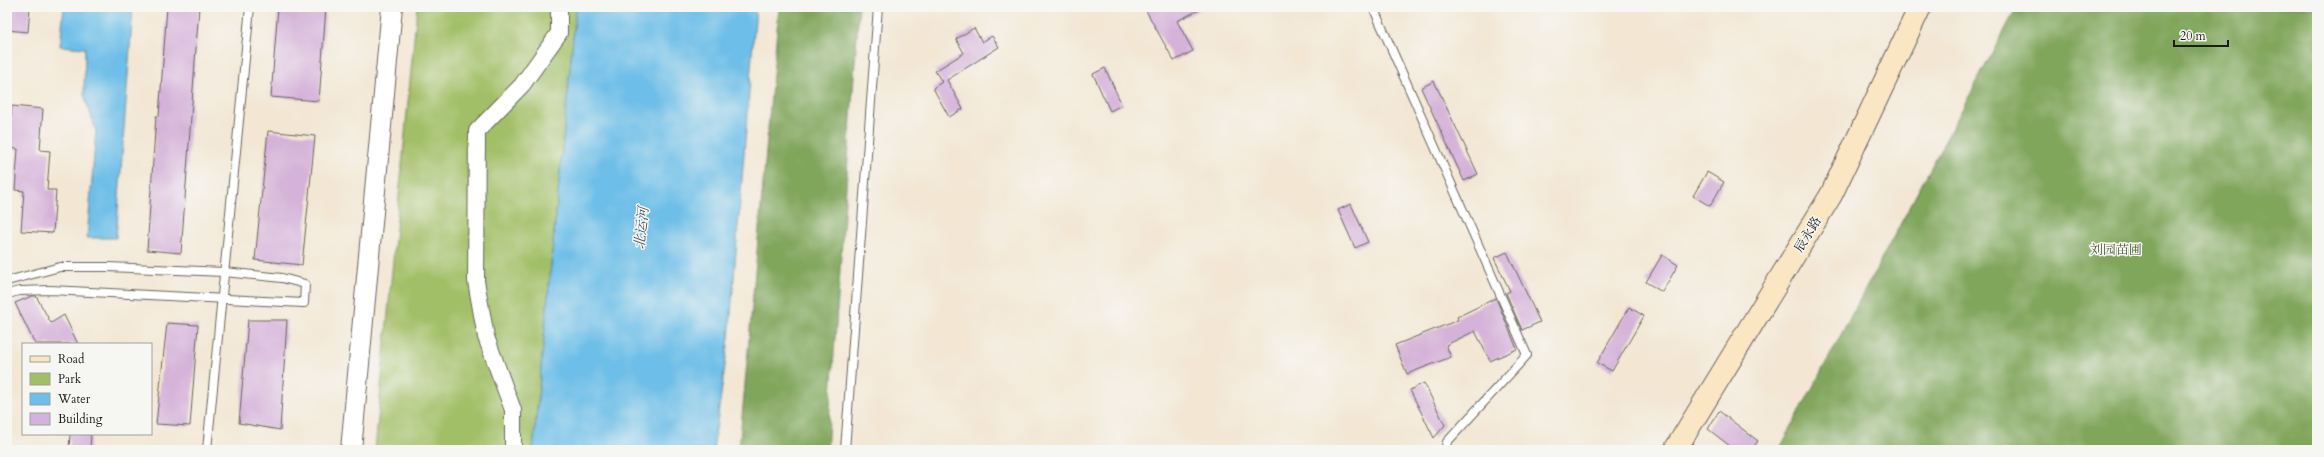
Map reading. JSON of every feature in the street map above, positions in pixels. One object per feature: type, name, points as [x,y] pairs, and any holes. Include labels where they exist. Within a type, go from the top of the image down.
[{"type":"main road","name":"辰永路","points":[[1675,450],[1831,195],[1920,7]]},
{"type":"street","points":[[351,450],[392,7]]},
{"type":"street","points":[[512,450],[513,410],[486,337],[476,281],[477,131],[522,85],[560,33],[559,7]]},
{"type":"lane","points":[[207,450],[250,7]]},
{"type":"lane","points":[[845,450],[878,7]]},
{"type":"lane","points":[[1373,7],[1527,355],[1447,442],[1445,450]]},
{"type":"lane","points":[[7,281],[60,267],[108,267],[224,272],[282,278],[305,284],[304,303],[51,290],[20,291],[7,294]]},
{"type":"green space","points":[[417,7],[576,7],[533,450],[375,450]]},
{"type":"green space","points":[[779,7],[859,7],[827,450],[739,450]]},
{"type":"green space","name":"刘园苗圃","points":[[2017,7],[2317,7],[2317,450],[1779,450]]},
{"type":"water","points":[[64,7],[133,7],[116,238],[87,238],[96,131],[84,95],[85,48],[60,46]]},
{"type":"water","name":"北运河","points":[[576,7],[756,7],[729,338],[713,450],[533,450]]},
{"type":"building","points":[[7,7],[30,7],[28,32],[7,30]]},
{"type":"building","points":[[167,7],[199,7],[181,253],[147,250],[156,116],[159,116]]},
{"type":"building","points":[[278,7],[326,7],[319,101],[271,97]]},
{"type":"building","points":[[1144,7],[1205,7],[1177,21],[1193,51],[1174,61]]},
{"type":"building","points":[[974,28],[982,42],[992,36],[999,47],[947,80],[963,109],[949,117],[933,88],[942,82],[935,71],[964,53],[956,39]]},
{"type":"building","points":[[1105,68],[1122,105],[1110,111],[1093,74]]},
{"type":"building","points":[[1434,81],[1478,174],[1464,181],[1421,88]]},
{"type":"building","points":[[12,106],[43,109],[40,150],[50,151],[47,190],[56,190],[53,233],[21,231],[24,191],[15,190],[18,149],[8,148]]},
{"type":"building","points":[[268,131],[315,136],[302,265],[255,260]]},
{"type":"building","points":[[1707,172],[1724,182],[1710,206],[1693,196]]},
{"type":"building","points":[[1351,204],[1368,242],[1355,248],[1338,210]]},
{"type":"building","points":[[1507,252],[1540,322],[1522,330],[1506,293],[1510,291],[1494,258]]},
{"type":"building","points":[[1662,255],[1678,265],[1662,292],[1646,282]]},
{"type":"building","points":[[32,296],[36,296],[51,323],[64,315],[78,343],[35,343],[15,303]]},
{"type":"building","points":[[1496,298],[1517,349],[1490,361],[1475,331],[1446,345],[1451,357],[1407,374],[1395,345],[1458,320],[1457,317]]},
{"type":"building","points":[[1629,307],[1644,316],[1612,371],[1597,363]]},
{"type":"building","points":[[248,320],[287,320],[280,430],[239,423]]},
{"type":"building","points":[[167,323],[198,325],[190,426],[156,424]]},
{"type":"building","points":[[1424,383],[1445,425],[1434,438],[1410,390]]},
{"type":"building","points":[[1719,411],[1758,441],[1751,450],[1735,450],[1708,429]]},
{"type":"building","points":[[70,435],[91,435],[90,450],[69,450]]}]
